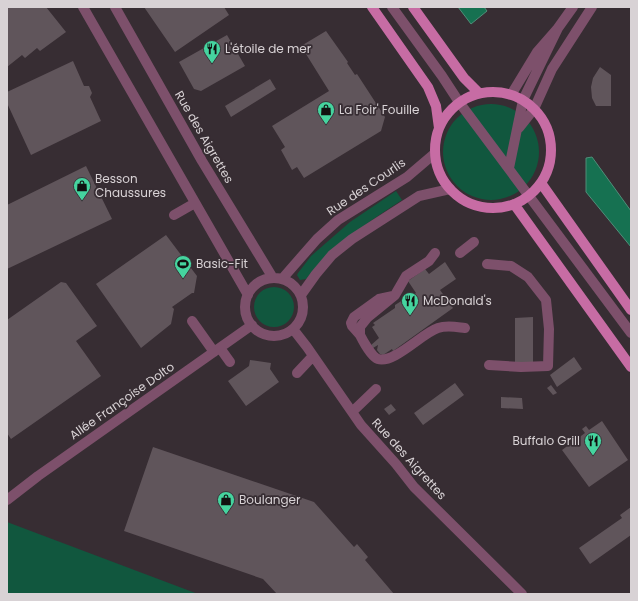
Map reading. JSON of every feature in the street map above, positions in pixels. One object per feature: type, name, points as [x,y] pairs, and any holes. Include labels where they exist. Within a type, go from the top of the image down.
[{"type":"main road","points":[[372,7],[428,87],[436,106],[439,128]]},
{"type":"main road","points":[[413,7],[464,78],[479,93]]},
{"type":"main road","points":[[495,92],[511,94],[523,100],[534,109],[544,122],[550,137],[551,153],[548,168],[541,183],[529,195],[514,204],[498,208],[480,207],[459,198],[450,189],[439,173],[437,167],[434,154],[435,140],[439,128],[447,113],[459,102],[479,93],[495,92]]},
{"type":"main road","points":[[541,183],[631,310]]},
{"type":"main road","points":[[514,204],[631,367]]},
{"type":"street","points":[[83,7],[248,295]]},
{"type":"street","name":"Rue des Aigrettes","points":[[115,7],[202,161],[277,278],[290,282],[301,295]]},
{"type":"street","points":[[392,7],[459,102],[631,333]]},
{"type":"street","points":[[511,94],[537,52],[558,28],[573,7]]},
{"type":"street","points":[[518,129],[534,109],[552,69],[592,7]]},
{"type":"street","points":[[509,168],[523,100],[558,28]]},
{"type":"street","name":"Rue des Courlis","points":[[277,278],[338,220],[407,177],[434,154]]},
{"type":"street","points":[[277,278],[265,279],[251,290],[245,307],[247,317],[252,325],[259,331],[272,335],[285,333],[293,329],[299,322],[303,304],[301,295],[328,260],[352,238],[419,196],[450,189]]},
{"type":"street","points":[[174,215],[195,203]]},
{"type":"street","points":[[460,253],[474,242]]},
{"type":"street","points":[[435,253],[429,261],[406,276],[395,295],[368,317],[360,327],[360,335],[375,357],[379,360],[395,356],[436,328],[447,326],[465,328]]},
{"type":"street","points":[[487,264],[511,266],[528,277],[546,300],[549,329],[548,366],[521,367],[488,365]]},
{"type":"street","points":[[192,321],[217,350],[230,362]]},
{"type":"street","name":"Allée Françoise Dolto","points":[[7,500],[38,476],[252,325]]},
{"type":"street","name":"Rue des Aigrettes","points":[[293,329],[361,425],[396,464],[414,487],[518,593]]},
{"type":"street","points":[[297,373],[313,356]]},
{"type":"street","points":[[352,412],[376,389]]},
{"type":"shaded area","points":[[458,7],[484,7],[487,11],[471,24]]},
{"type":"shaded area","points":[[482,104],[500,104],[510,107],[518,112],[531,125],[536,133],[539,143],[539,161],[536,171],[525,186],[518,192],[510,197],[500,200],[482,200],[472,197],[464,192],[451,179],[446,171],[443,161],[443,143],[446,133],[451,125],[464,112],[472,107]]},
{"type":"shaded area","points":[[592,157],[631,211],[631,247],[586,192],[586,158]]},
{"type":"shaded area","points":[[396,191],[402,200],[350,236],[327,256],[306,279],[300,280],[297,275],[311,256],[350,222]]},
{"type":"shaded area","points":[[274,287],[288,293],[294,307],[288,321],[274,327],[260,321],[254,307],[260,293]]},
{"type":"shaded area","points":[[7,522],[198,594],[7,594]]},
{"type":"building","points":[[7,7],[46,7],[66,32],[40,51],[37,48],[25,58],[22,55],[7,67]]},
{"type":"building","points":[[144,7],[224,7],[229,15],[175,52]]},
{"type":"building","points":[[326,31],[348,62],[347,63],[355,75],[357,74],[385,117],[381,131],[304,178],[297,167],[292,170],[281,150],[285,147],[272,126],[329,91],[301,46]]},
{"type":"building","points":[[227,35],[245,66],[201,91],[194,89],[179,62]]},
{"type":"building","points":[[73,61],[84,86],[89,86],[92,93],[90,97],[101,121],[31,155],[7,103],[7,92]]},
{"type":"building","points":[[600,67],[611,75],[611,106],[596,106],[592,98],[591,87],[593,78]]},
{"type":"building","points":[[270,79],[276,89],[231,117],[225,106]]},
{"type":"building","points":[[86,166],[112,219],[7,269],[7,205]]},
{"type":"building","points":[[166,235],[197,276],[194,293],[172,307],[174,309],[171,324],[141,348],[96,284]]},
{"type":"building","points":[[445,262],[456,279],[440,290],[453,308],[393,351],[392,349],[383,355],[380,354],[377,350],[378,345],[373,348],[370,346],[379,338],[372,327],[375,325],[373,323],[395,308],[395,305],[406,298],[410,298],[416,293],[408,281],[425,269],[429,274]]},
{"type":"building","points":[[61,282],[66,283],[97,326],[76,341],[101,376],[11,439],[7,433],[7,320]]},
{"type":"building","points":[[533,317],[533,362],[515,362],[515,318]]},
{"type":"building","points":[[574,357],[582,369],[557,387],[550,375]]},
{"type":"building","points":[[250,360],[271,363],[270,369],[279,382],[246,406],[228,381],[249,366]]},
{"type":"building","points":[[455,383],[464,395],[423,425],[414,413]]},
{"type":"building","points":[[551,385],[557,393],[553,395],[547,388]]},
{"type":"building","points":[[501,397],[522,398],[523,409],[501,408]]},
{"type":"building","points":[[391,404],[396,410],[389,415],[384,409]]},
{"type":"building","points":[[602,421],[628,460],[589,487],[562,450],[585,433],[582,429],[586,426],[589,430]]},
{"type":"building","points":[[153,447],[314,502],[354,547],[357,544],[368,557],[365,560],[394,594],[277,594],[263,579],[124,531]]},
{"type":"building","points":[[631,507],[631,535],[590,564],[579,548],[622,518],[620,515]]},
{"type":"place","name":"L'étoile de mer","points":[[212,64]]},
{"type":"place","name":"La Foir' Fouille","points":[[326,125]]},
{"type":"place","name":"Besson Chaussures","points":[[82,201]]},
{"type":"place","name":"Basic-Fit","points":[[183,279]]},
{"type":"place","name":"McDonald's","points":[[410,316]]},
{"type":"place","name":"Buffalo Grill","points":[[593,456]]},
{"type":"place","name":"Boulanger","points":[[226,515]]}]
